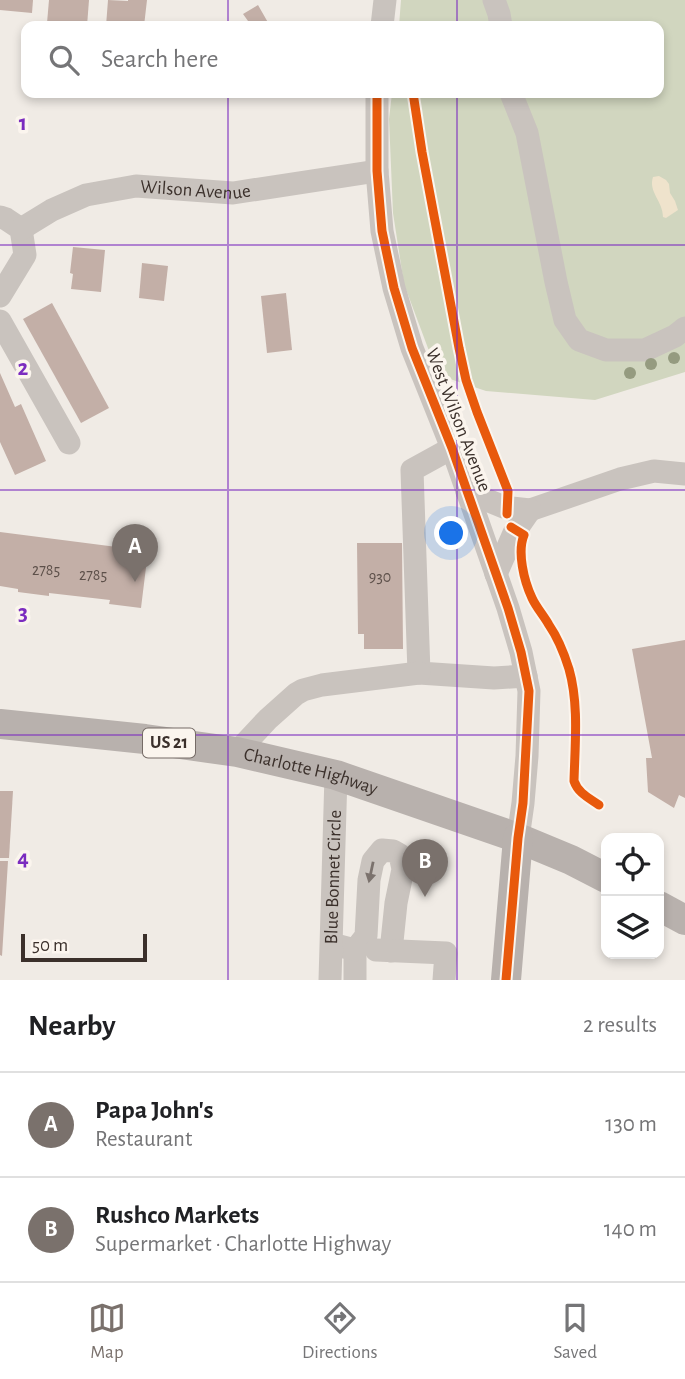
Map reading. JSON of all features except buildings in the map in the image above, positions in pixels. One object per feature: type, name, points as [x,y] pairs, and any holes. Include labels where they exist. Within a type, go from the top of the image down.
[{"type":"main road","name":"Charlotte Highway","points":[[0,724],[145,739],[237,752],[336,775],[519,838],[601,875]]},
{"type":"main road","points":[[506,980],[519,838]]},
{"type":"main road","points":[[664,909],[685,920]]},
{"type":"street","points":[[383,21],[385,0]]},
{"type":"street","points":[[494,0],[500,21]]},
{"type":"street","name":"West Wilson Avenue","points":[[377,98],[377,171],[382,231],[394,288],[412,348],[452,448],[496,574],[521,652],[529,691],[527,755],[519,838]]},
{"type":"street","points":[[513,98],[527,133],[565,320],[579,340],[606,350],[645,350],[675,336],[685,328]]},
{"type":"street","name":"Wilson Avenue","points":[[21,229],[52,210],[86,195],[136,186],[233,193],[377,171]]},
{"type":"street","points":[[0,217],[21,229],[25,254],[0,296]]},
{"type":"street","points":[[0,321],[69,443]]},
{"type":"street","points":[[419,673],[412,470],[452,448]]},
{"type":"street","points":[[467,492],[504,507],[530,510],[620,478],[654,471],[685,474]]},
{"type":"street","points":[[496,574],[514,533],[530,510]]},
{"type":"street","points":[[237,752],[296,694],[322,685],[419,673],[494,678],[526,676]]},
{"type":"street","name":"Blue Bonnet Circle","points":[[330,980],[336,775]]},
{"type":"street","points":[[355,980],[355,950],[366,936],[369,880],[373,861],[383,850],[400,855],[403,869],[391,951]]},
{"type":"street","points":[[332,944],[355,950],[446,953],[444,980]]},
{"type":"green space","points":[[401,0],[685,0],[685,372],[595,400],[486,391],[438,375],[404,284],[393,213],[389,119],[391,98],[664,98],[664,21],[399,21]]},
{"type":"sand","points":[[659,176],[669,184],[678,210],[666,218],[663,217],[652,187],[653,177]]},
{"type":"cycle path","points":[[377,98],[377,171],[382,231],[394,288],[412,348],[452,448],[508,608],[529,691],[523,803],[506,980]]},
{"type":"cycle path","points":[[414,98],[466,380],[508,491],[507,514]]},
{"type":"cycle path","points":[[511,527],[524,535],[521,558],[526,583],[558,640],[569,669],[575,710],[574,781],[581,792],[599,805]]},
{"type":"place","name":"Papa John's","points":[[135,582]]},
{"type":"place","name":"Rushco Markets","points":[[425,897]]}]
